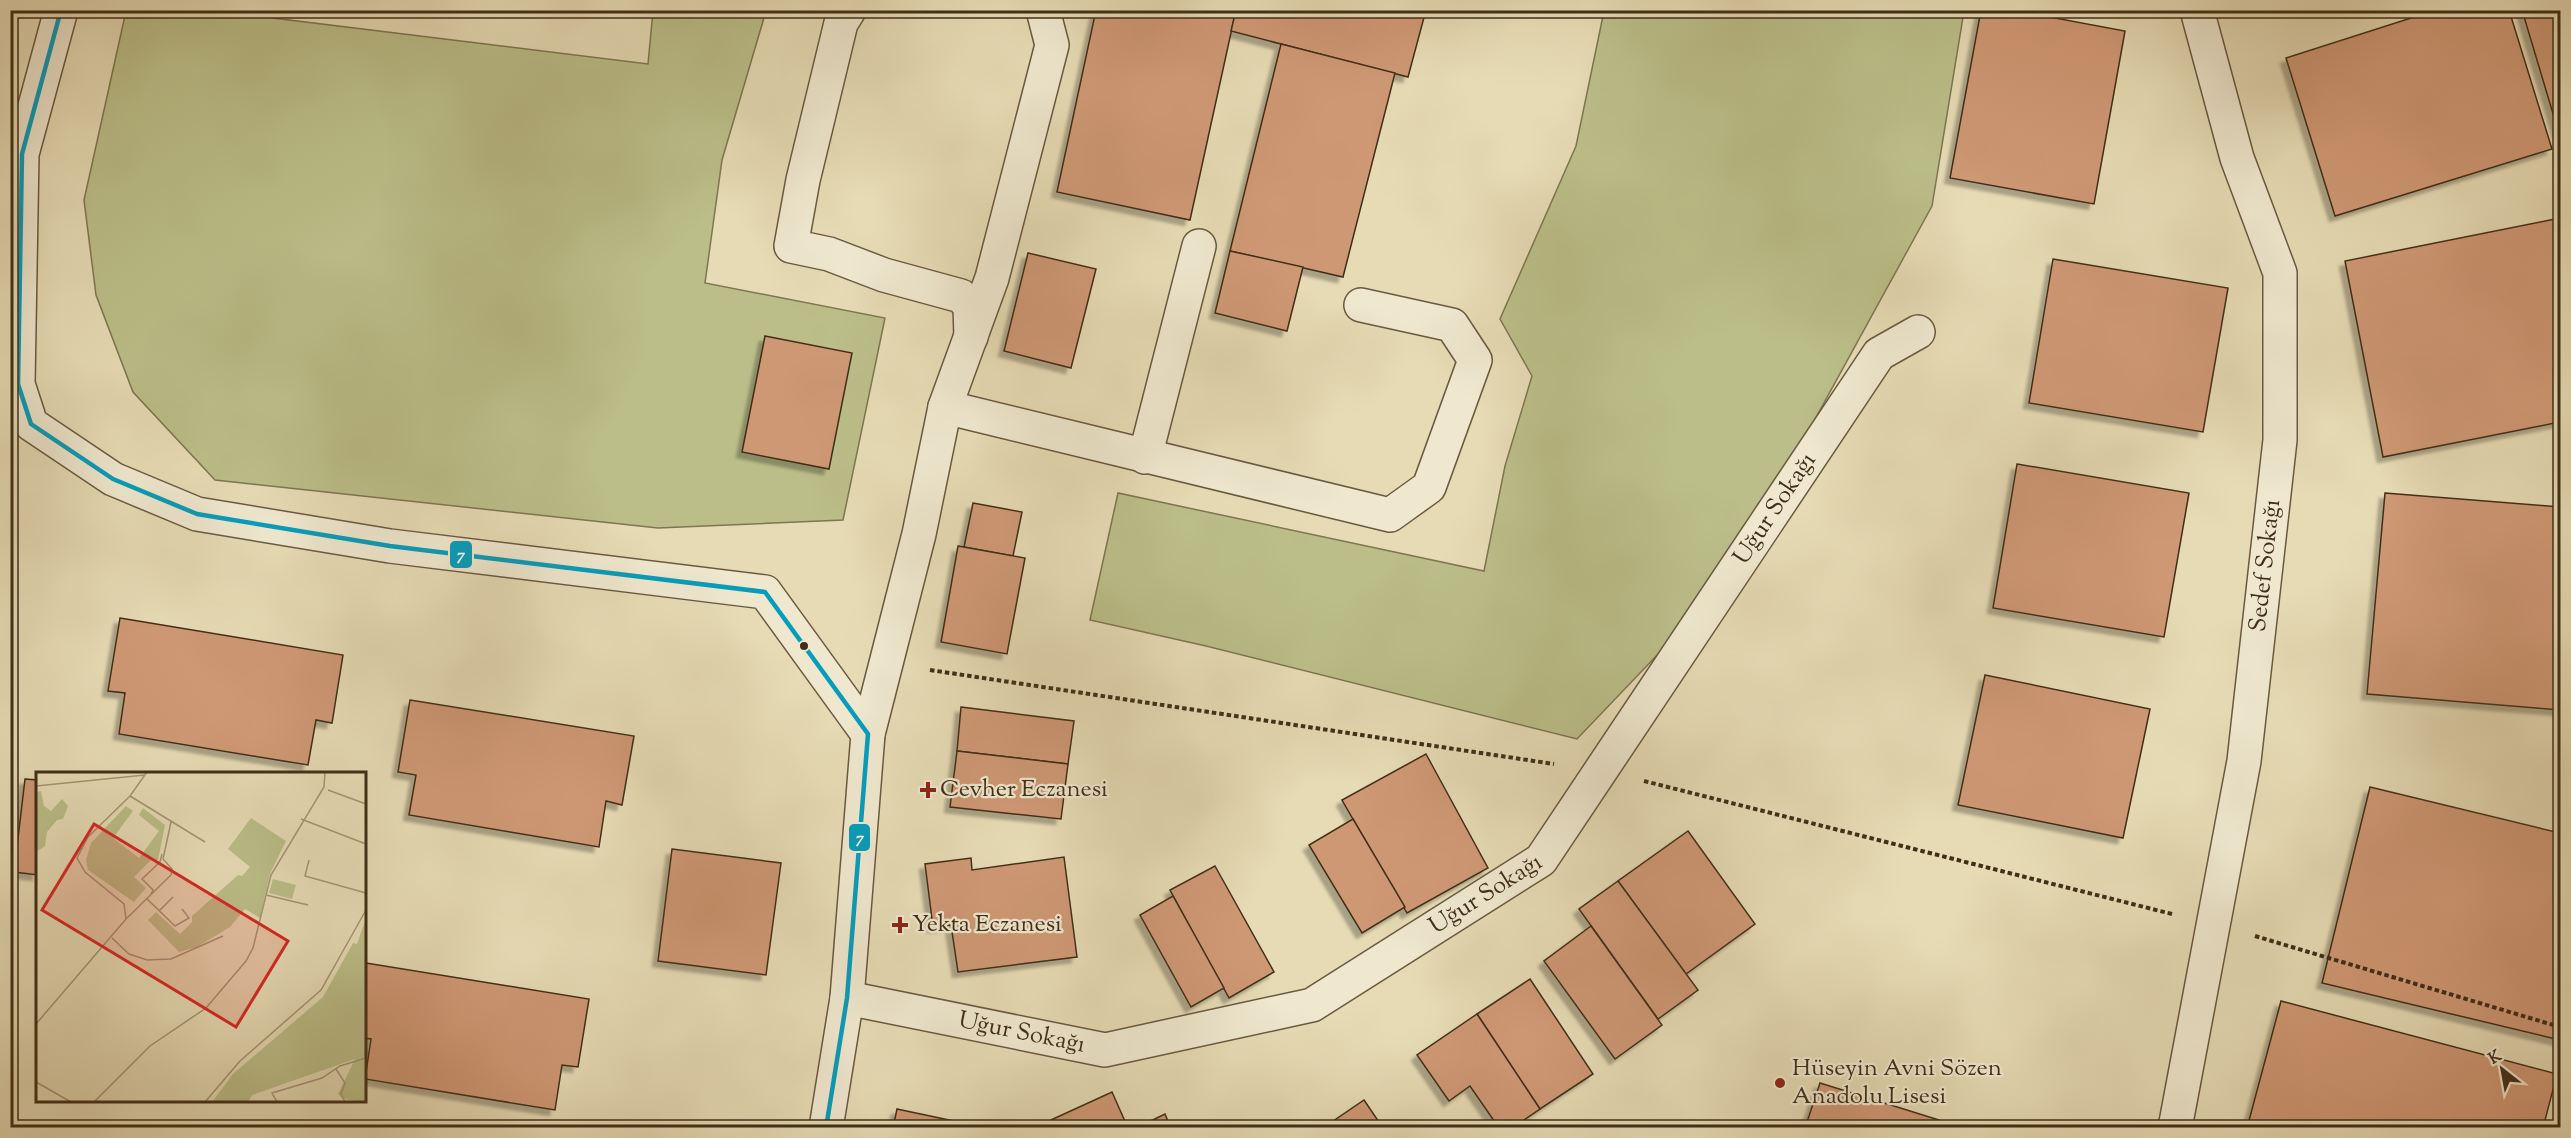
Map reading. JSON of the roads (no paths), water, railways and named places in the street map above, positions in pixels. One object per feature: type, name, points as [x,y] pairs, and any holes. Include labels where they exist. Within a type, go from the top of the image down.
[{"type":"street","points":[[61,10],[22,154],[18,384],[31,424],[114,479],[197,514],[390,546],[765,592],[868,734]]},
{"type":"street","points":[[849,10],[841,23],[803,180],[791,246],[829,254],[884,275],[961,296],[970,306],[971,340]]},
{"type":"street","points":[[826,1128],[847,998],[868,734],[919,534],[945,407],[992,278],[1052,45],[1043,10]]},
{"type":"street","name":"Sedef Sokağı","points":[[2175,1128],[2244,761],[2280,440],[2280,273],[2237,158],[2197,10]]},
{"type":"street","points":[[1145,457],[1199,246]]},
{"type":"street","points":[[945,407],[1390,515],[1429,487],[1475,360],[1452,325],[1361,305]]},
{"type":"street","name":"Uğur Sokağı","points":[[847,998],[1105,1050],[1312,1005],[1541,860],[1878,354],[1918,332]]},
{"type":"place","name":"Cevher Eczanesi","points":[[928,790]]},
{"type":"place","name":"Yekta Eczanesi","points":[[900,925]]},
{"type":"place","name":"Hüseyin Avni Sözen Anadolu Lisesi","points":[[1780,1083]]}]
